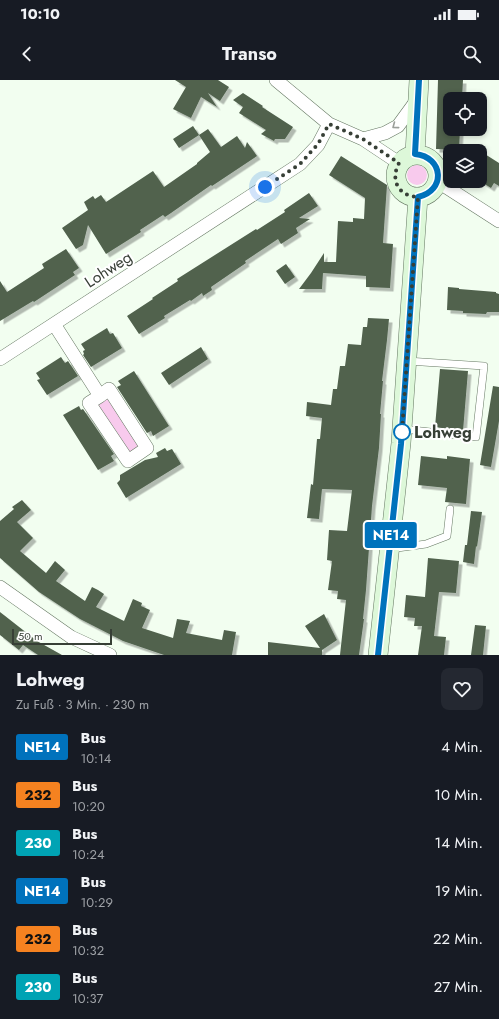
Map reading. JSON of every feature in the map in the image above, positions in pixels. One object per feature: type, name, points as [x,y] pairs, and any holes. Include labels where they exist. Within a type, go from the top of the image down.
[{"type":"main road","points":[[407,158],[418,99],[418,80]]},
{"type":"main road","points":[[422,155],[433,162],[438,174],[437,181],[432,190],[423,196],[412,197],[401,191],[398,186],[395,174],[396,168],[407,158],[422,155]]},
{"type":"main road","points":[[378,655],[402,428],[418,197]]},
{"type":"street","points":[[276,80],[329,124],[407,158]]},
{"type":"street","points":[[363,139],[385,133],[398,126],[418,99]]},
{"type":"street","name":"Lohweg","points":[[0,359],[300,164],[318,144],[329,124]]},
{"type":"street","points":[[437,181],[499,221]]},
{"type":"street","points":[[54,324],[100,396]]},
{"type":"street","points":[[109,389],[147,448],[128,461],[89,403],[100,396],[109,389]]},
{"type":"street","points":[[0,588],[71,637],[110,655]]},
{"type":"lane","points":[[402,428],[476,437],[484,366],[406,361]]},
{"type":"lane","points":[[390,549],[426,544],[447,536],[450,509]]},
{"type":"shaded area","points":[[417,165],[424,168],[427,175],[424,182],[417,185],[410,182],[407,175],[410,168]]},
{"type":"shaded area","points":[[109,398],[141,447],[129,455],[98,405]]},
{"type":"building","points":[[175,80],[218,80],[229,87],[220,101],[208,93],[217,107],[201,97],[191,118],[173,109],[186,87]]},
{"type":"building","points":[[438,80],[463,80],[462,92],[443,92],[443,136],[460,136],[459,144],[443,144],[443,149],[436,149]]},
{"type":"building","points":[[243,93],[293,127],[285,139],[275,139],[274,141],[261,134],[266,130],[239,113],[243,107],[233,100]]},
{"type":"building","points":[[193,126],[199,135],[179,148],[173,139]]},
{"type":"building","points":[[208,129],[221,147],[237,136],[245,148],[247,142],[257,156],[212,186],[211,185],[165,217],[163,215],[140,230],[141,232],[106,254],[88,225],[83,245],[76,249],[62,228],[88,210],[84,202],[93,196],[95,199],[101,195],[106,202],[153,171],[164,187],[197,164],[210,152],[199,135]]},
{"type":"building","points":[[487,155],[499,163],[499,186],[494,183],[491,188],[487,185]]},
{"type":"building","points":[[341,156],[387,185],[383,243],[393,244],[390,288],[366,287],[366,276],[323,273],[322,289],[299,289],[324,253],[324,262],[336,262],[338,221],[353,222],[353,218],[364,219],[365,198],[329,175]]},
{"type":"building","points":[[309,193],[318,206],[299,218],[310,219],[296,228],[298,233],[281,244],[278,239],[245,261],[246,263],[211,287],[212,290],[203,296],[202,293],[191,301],[190,300],[139,334],[127,316],[178,281],[177,279],[285,212],[284,210]]},
{"type":"building","points":[[66,249],[79,268],[73,272],[75,275],[34,302],[33,301],[0,321],[0,281],[7,292],[44,268],[42,264]]},
{"type":"building","points":[[286,264],[295,277],[285,284],[276,271]]},
{"type":"building","points":[[448,287],[496,292],[499,294],[499,312],[487,312],[486,314],[463,313],[463,311],[447,310]]},
{"type":"building","points":[[368,318],[389,319],[382,381],[379,448],[372,506],[364,619],[359,655],[340,655],[346,600],[337,599],[338,591],[328,590],[332,561],[327,560],[329,530],[347,531],[352,490],[322,489],[319,519],[307,518],[311,484],[313,485],[317,439],[320,439],[322,418],[306,416],[307,402],[331,405],[333,389],[337,389],[340,366],[345,366],[348,344],[361,345],[363,327],[367,327]]},
{"type":"building","points":[[107,328],[110,334],[113,333],[122,348],[91,367],[83,355],[83,351],[85,350],[81,344]]},
{"type":"building","points":[[201,347],[208,359],[169,385],[161,373]]},
{"type":"building","points":[[61,357],[65,363],[68,361],[78,376],[47,395],[37,380],[40,379],[36,373]]},
{"type":"building","points":[[440,369],[468,371],[463,431],[435,427]]},
{"type":"building","points":[[134,371],[169,426],[153,436],[151,431],[147,433],[117,387],[121,385],[118,381]]},
{"type":"building","points":[[493,386],[499,387],[499,421],[491,467],[480,465]]},
{"type":"building","points":[[79,406],[81,410],[83,409],[114,454],[111,456],[114,461],[98,470],[63,415]]},
{"type":"building","points":[[165,448],[167,451],[172,449],[181,464],[126,498],[117,483],[120,480],[120,475],[145,460],[158,457],[156,453]]},
{"type":"building","points":[[421,456],[447,459],[447,456],[470,459],[466,504],[445,502],[447,488],[418,485]]},
{"type":"building","points":[[22,500],[31,510],[17,522],[33,538],[20,551],[46,573],[55,561],[65,570],[56,581],[85,601],[92,587],[98,590],[104,594],[96,607],[124,621],[133,599],[142,603],[141,606],[150,610],[142,628],[173,638],[177,619],[190,621],[186,633],[222,640],[224,630],[236,632],[232,655],[164,655],[123,641],[80,619],[39,592],[0,558],[0,521],[14,509],[12,507]]},
{"type":"building","points":[[471,511],[482,512],[474,564],[463,562],[465,545],[467,545]]},
{"type":"building","points":[[428,558],[459,561],[456,593],[439,592],[434,636],[446,637],[444,655],[418,655],[422,626],[414,626],[415,618],[404,617],[406,595],[425,597]]},
{"type":"building","points":[[0,612],[37,641],[62,655],[38,655],[23,645],[19,650],[0,635]]},
{"type":"building","points":[[324,614],[337,640],[322,650],[322,655],[268,655],[268,642],[320,648],[305,626]]},
{"type":"building","points":[[475,625],[486,626],[483,655],[471,655]]},
{"type":"bus line","name":"NE14","points":[[378,655],[401,444],[418,197],[428,194],[436,186],[438,174],[433,162],[422,155],[415,154],[419,80]]},
{"type":"place","name":"Lohweg","points":[[402,432]]},
{"type":"route","points":[[265,187],[300,164],[318,144],[329,124],[363,139],[399,163],[395,174],[398,186],[401,191],[406,194],[412,197],[418,197],[402,432]]}]
